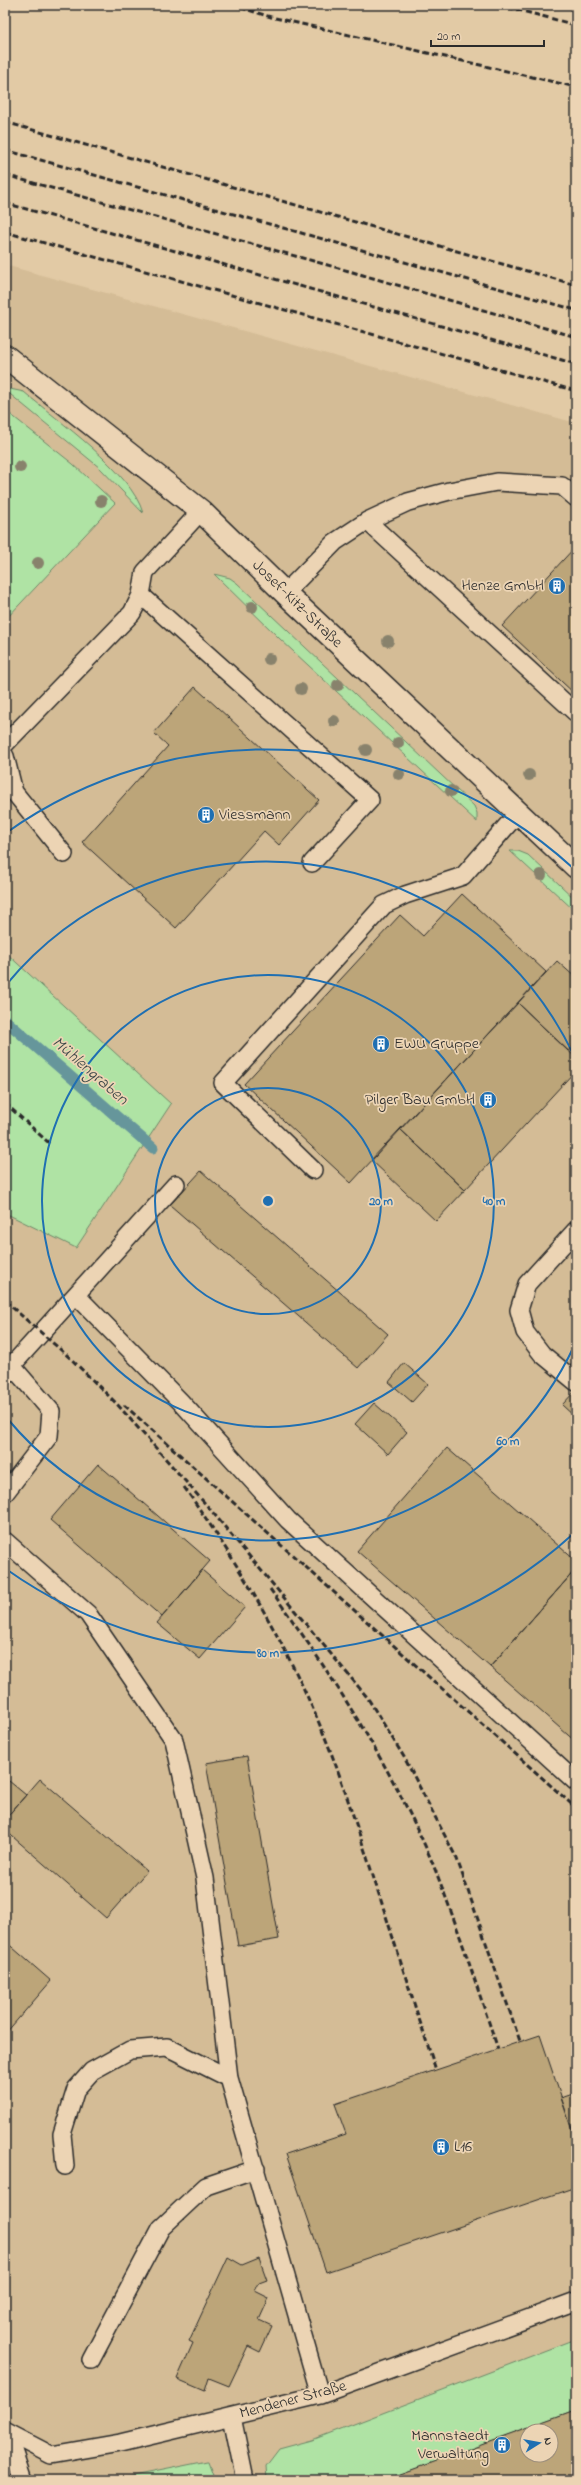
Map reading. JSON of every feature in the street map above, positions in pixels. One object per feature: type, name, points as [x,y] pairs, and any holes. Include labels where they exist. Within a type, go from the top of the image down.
[{"type":"street","name":"Josef-Kitz-Straße","points":[[5,356],[201,511],[285,593],[576,867]]},
{"type":"lane","points":[[285,593],[335,542],[367,521],[408,502],[449,491],[497,482],[562,486],[576,498]]},
{"type":"lane","points":[[5,744],[132,613],[141,595],[145,572],[201,511]]},
{"type":"lane","points":[[367,521],[576,713]]},
{"type":"lane","points":[[141,595],[370,800],[312,863]]},
{"type":"lane","points":[[5,756],[14,792],[64,854]]},
{"type":"lane","points":[[313,1170],[223,1084],[384,905],[405,895],[463,876],[518,813]]},
{"type":"lane","points":[[5,1493],[49,1436],[51,1411],[8,1370],[77,1296],[176,1184]]},
{"type":"lane","points":[[576,1230],[526,1284],[519,1310],[525,1332],[538,1348],[576,1382]]},
{"type":"lane","points":[[77,1296],[180,1402],[288,1520],[576,1782]]},
{"type":"lane","points":[[5,1541],[88,1614],[174,1740],[205,1878],[229,2078],[320,2395]]},
{"type":"lane","points":[[65,2166],[62,2134],[76,2089],[92,2071],[130,2050],[167,2048],[229,2078]]},
{"type":"lane","points":[[91,2360],[161,2228],[206,2186],[256,2169]]},
{"type":"lane","name":"Mendener Straße","points":[[6,2432],[51,2455],[120,2443],[320,2395],[576,2301]]},
{"type":"lane","points":[[232,2416],[245,2480]]},
{"type":"lane","points":[[6,2432],[23,2480]]},
{"type":"shaded area","points":[[5,265],[576,423],[576,2480],[5,2480]]},
{"type":"green space","points":[[10,389],[24,392],[92,448],[124,480],[136,497],[143,513],[100,468],[5,390]]},
{"type":"green space","points":[[5,410],[73,464],[115,503],[5,620]]},
{"type":"green space","points":[[214,574],[230,578],[237,583],[474,806],[477,813],[477,822],[280,639]]},
{"type":"green space","points":[[510,851],[518,851],[528,855],[576,900],[576,912]]},
{"type":"green space","points":[[5,952],[171,1104],[76,1248],[5,1213]]},
{"type":"green space","points":[[576,2339],[576,2410],[541,2423],[519,2423],[519,2431],[385,2480],[267,2480],[266,2466],[279,2449],[312,2440]]},
{"type":"green space","points":[[207,2461],[215,2480],[113,2480]]},
{"type":"building","name":"Henze GmbH","points":[[576,546],[576,695],[502,626]]},
{"type":"building","name":"Viessmann","points":[[195,687],[319,800],[279,845],[264,831],[176,928],[82,842],[168,746],[154,733]]},
{"type":"building","name":"EWU Gruppe","points":[[462,894],[546,972],[351,1183],[244,1084],[400,915],[423,936]]},
{"type":"building","points":[[557,961],[576,978],[576,1042],[568,1051],[518,1003]]},
{"type":"building","name":"Pilger Bau GmbH","points":[[518,1003],[576,1058],[576,1070],[465,1190],[400,1129]]},
{"type":"building","points":[[400,1129],[465,1190],[436,1221],[371,1160]]},
{"type":"building","points":[[201,1171],[388,1334],[358,1368],[170,1205]]},
{"type":"building","points":[[576,1335],[576,1345],[571,1341]]},
{"type":"building","points":[[404,1363],[428,1384],[412,1402],[389,1382]]},
{"type":"building","points":[[576,1390],[576,1418],[562,1405]]},
{"type":"building","points":[[374,1403],[407,1432],[388,1454],[355,1424]]},
{"type":"building","points":[[447,1448],[576,1561],[576,1569],[490,1667],[357,1551]]},
{"type":"building","points":[[98,1464],[210,1561],[162,1617],[50,1520]]},
{"type":"building","points":[[576,1569],[576,1742],[490,1667]]},
{"type":"building","points":[[202,1570],[245,1607],[200,1659],[157,1623]]},
{"type":"building","points":[[247,1756],[279,1939],[238,1946],[206,1763]]},
{"type":"building","points":[[40,1779],[147,1871],[106,1918],[5,1830],[5,1819]]},
{"type":"building","points":[[9,1781],[26,1795],[5,1819],[5,1786]]},
{"type":"building","points":[[5,1941],[51,1981],[5,2034]]},
{"type":"building","name":"L16","points":[[540,2035],[576,2141],[576,2187],[326,2272],[286,2154],[346,2134],[335,2104]]},
{"type":"building","points":[[576,2093],[576,2136],[574,2136],[561,2098]]},
{"type":"building","points":[[228,2257],[242,2265],[259,2258],[267,2280],[259,2283],[255,2291],[269,2298],[259,2320],[272,2326],[260,2352],[248,2346],[229,2386],[209,2378],[205,2391],[177,2379],[193,2343],[189,2341]]},
{"type":"building","name":"Mannstaedt Verwaltung","points":[[576,2410],[576,2480],[384,2480],[519,2431],[519,2463],[559,2463],[559,2423],[540,2423]]},
{"type":"waterway","name":"Mühlengraben","points":[[5,1020],[153,1148]]},
{"type":"railway","points":[[232,5],[271,17],[576,87]]},
{"type":"railway","points":[[499,5],[576,25]]},
{"type":"railway","points":[[5,122],[576,285]]},
{"type":"railway","points":[[5,150],[576,310]]},
{"type":"railway","points":[[5,175],[349,271],[576,337]]},
{"type":"railway","points":[[5,203],[576,364]]},
{"type":"railway","points":[[5,232],[576,391]]},
{"type":"railway","points":[[5,1103],[49,1143]]},
{"type":"railway","points":[[5,1301],[70,1358]]},
{"type":"railway","points":[[66,1354],[117,1404],[209,1508],[367,1697],[404,1757],[457,1859],[520,2041]]},
{"type":"railway","points":[[124,1405],[576,1808]]},
{"type":"railway","points":[[184,1487],[230,1554],[251,1589],[308,1698],[339,1774],[352,1811],[436,2070]]},
{"type":"railway","points":[[270,1589],[336,1685],[377,1753],[414,1822],[430,1857],[466,1953],[498,2049]]},
{"type":"place","name":"Henze GmbH","points":[[557,586]]},
{"type":"place","name":"Viessmann","points":[[206,815]]},
{"type":"place","name":"EWU Gruppe","points":[[381,1044]]},
{"type":"place","name":"Pilger Bau GmbH","points":[[488,1100]]},
{"type":"place","name":"L16","points":[[441,2147]]},
{"type":"place","name":"Mannstaedt Verwaltung","points":[[502,2445]]}]
